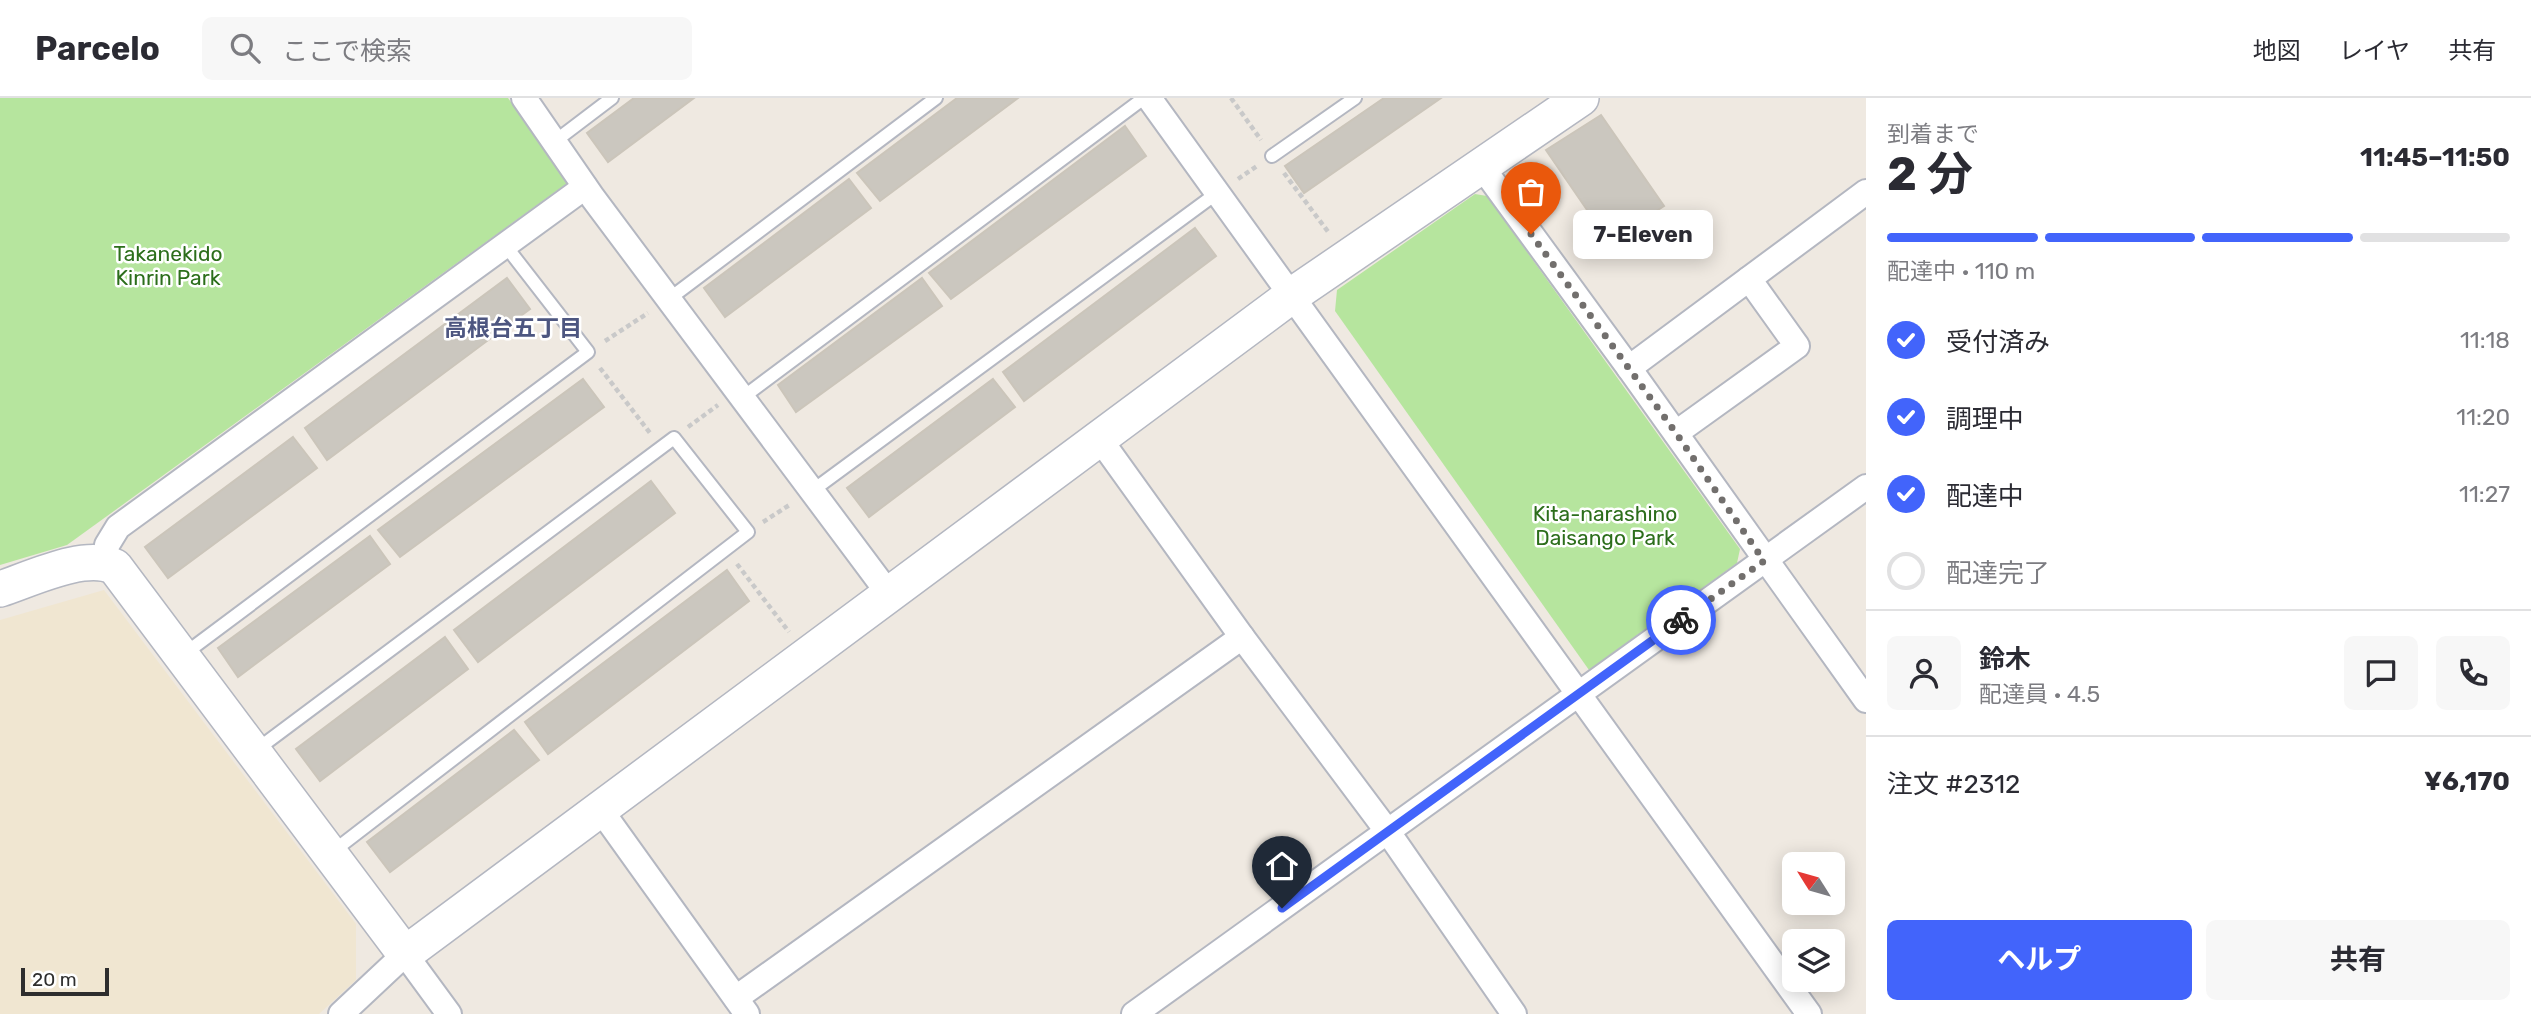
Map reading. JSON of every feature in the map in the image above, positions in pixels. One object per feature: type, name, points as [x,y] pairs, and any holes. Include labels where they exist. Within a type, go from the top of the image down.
[{"type":"street","points":[[524,98],[585,187],[889,594]]},
{"type":"street","points":[[1146,98],[1809,1014]]},
{"type":"street","points":[[341,1014],[405,954],[1291,296],[1581,98]]},
{"type":"street","points":[[1482,167],[1866,700]]},
{"type":"street","points":[[105,562],[107,545],[118,527],[585,187]]},
{"type":"street","points":[[1629,368],[1866,192]]},
{"type":"street","points":[[1676,433],[1797,346],[1749,279]]},
{"type":"street","points":[[1099,438],[1242,637],[1388,832],[1514,1014]]},
{"type":"street","points":[[1133,1014],[1866,487]]},
{"type":"street","points":[[0,589],[82,562],[105,562],[115,567],[449,1014]]},
{"type":"street","points":[[600,809],[742,1006],[1242,637]]},
{"type":"lane","points":[[554,142],[612,98]]},
{"type":"lane","points":[[669,299],[936,98]]},
{"type":"lane","points":[[740,394],[1146,98]]},
{"type":"lane","points":[[1272,156],[1355,98]]},
{"type":"lane","points":[[812,491],[1217,193]]},
{"type":"lane","points":[[183,655],[588,352],[505,245]]},
{"type":"lane","points":[[255,752],[674,438],[748,532],[330,853]]},
{"type":"path","points":[[1217,193],[1272,156]]},
{"type":"path","points":[[661,447],[588,352],[669,299]]},
{"type":"path","points":[[674,438],[740,394]]},
{"type":"path","points":[[748,532],[812,491]]},
{"type":"path","points":[[726,550],[793,638]]},
{"type":"shaded area","points":[[104,590],[356,924],[356,980],[319,1014],[0,1014],[0,620]]},
{"type":"green space","name":"Takanekido Kinrin Park","points":[[0,98],[508,98],[569,182],[67,545],[0,565]]},
{"type":"green space","name":"Kita-narashino Daisango Park","points":[[1475,194],[1487,196],[1740,549],[1737,563],[1589,670],[1335,311],[1337,290]]},
{"type":"building","points":[[634,98],[694,98],[608,162],[587,133]]},
{"type":"building","points":[[957,98],[1018,98],[880,201],[857,173]]},
{"type":"building","points":[[1384,98],[1441,98],[1304,193],[1285,166]]},
{"type":"building","points":[[1601,115],[1664,206],[1609,242],[1546,150]]},
{"type":"building","points":[[1125,126],[1146,156],[951,299],[929,273]]},
{"type":"building","points":[[849,179],[871,208],[725,317],[704,288]]},
{"type":"building","points":[[1195,228],[1216,256],[1024,401],[1003,372]]},
{"type":"building","points":[[507,278],[530,309],[327,460],[305,428]]},
{"type":"building","points":[[922,278],[942,306],[796,412],[778,385]]},
{"type":"building","points":[[583,379],[604,407],[400,557],[378,530]]},
{"type":"building","points":[[993,379],[1015,407],[869,517],[847,488]]},
{"type":"building","points":[[293,437],[317,468],[168,578],[145,547]]},
{"type":"building","points":[[651,481],[675,513],[478,662],[454,630]]},
{"type":"building","points":[[370,536],[390,564],[238,677],[218,648]]},
{"type":"building","points":[[727,570],[749,601],[548,754],[525,722]]},
{"type":"building","points":[[445,637],[468,669],[320,781],[296,749]]},
{"type":"building","points":[[514,730],[539,760],[390,872],[367,842]]},
{"type":"way so far","points":[[1531,234],[1676,433],[1764,561],[1681,620]]},
{"type":"place","name":"7-Eleven","points":[[1531,234]]},
{"type":"district","name":"高根台五丁目","points":[[513,328]]},
{"type":"route","points":[[1282,908],[1681,620]]}]
